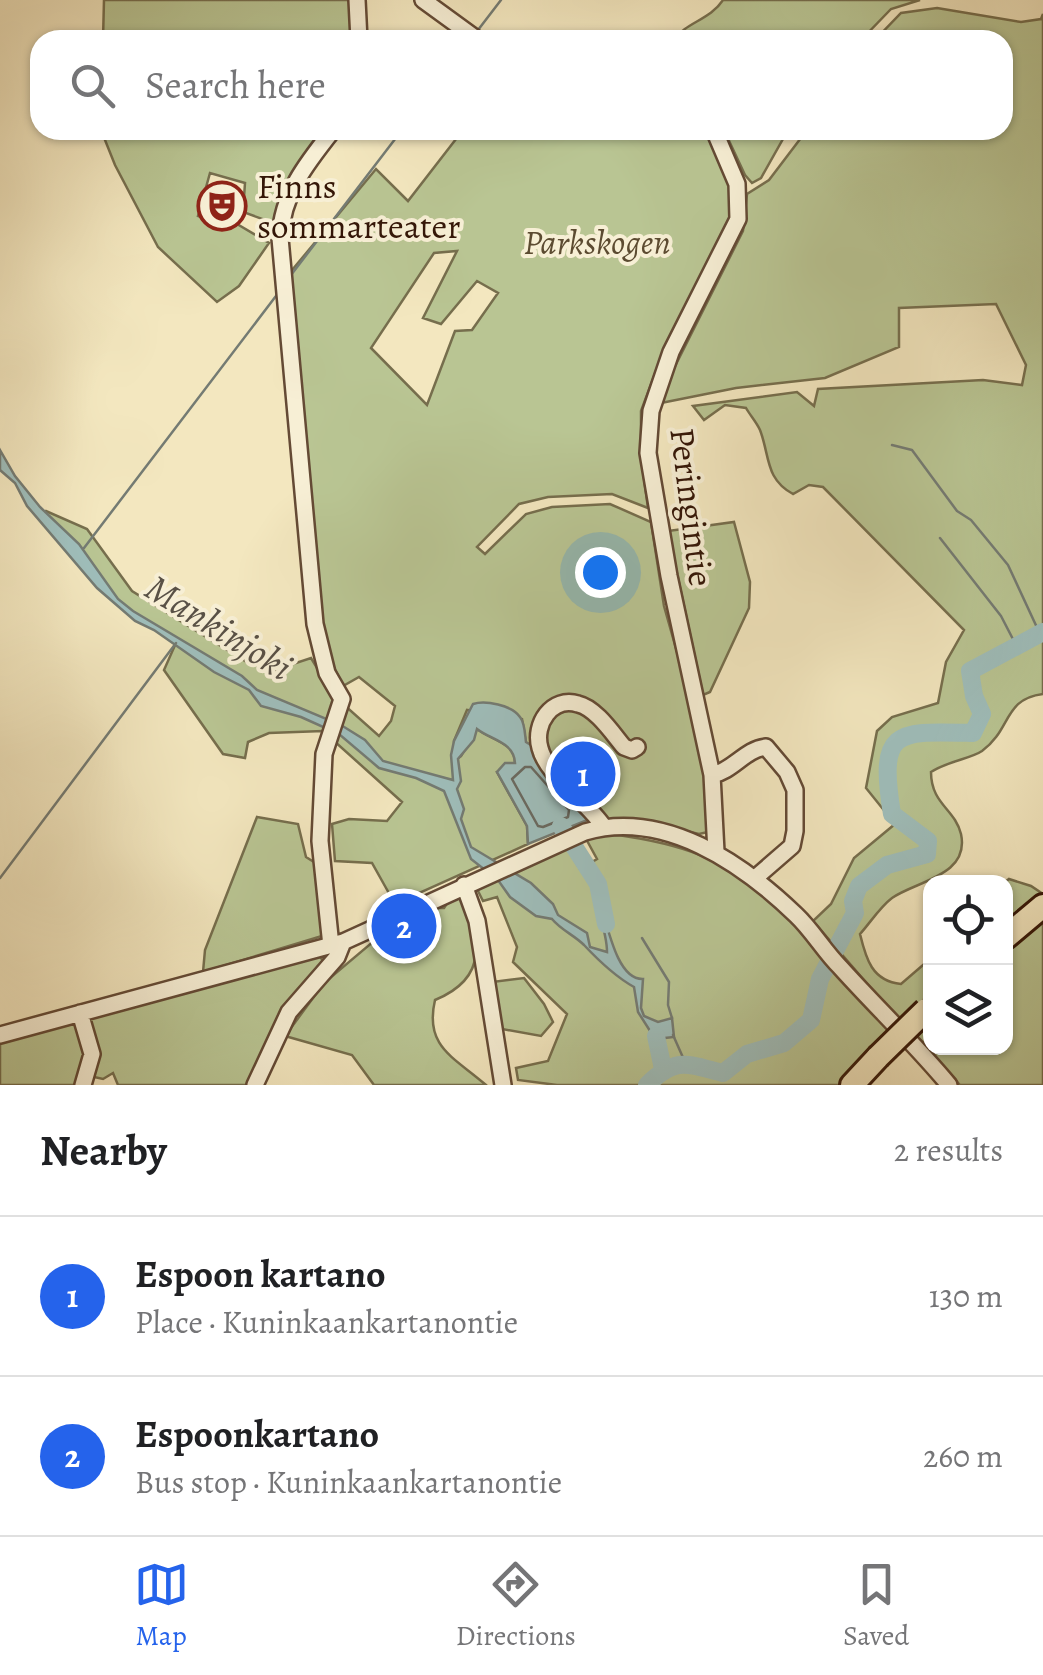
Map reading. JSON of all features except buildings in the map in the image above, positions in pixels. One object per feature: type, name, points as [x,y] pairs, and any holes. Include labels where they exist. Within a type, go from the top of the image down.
[{"type":"highway","points":[[1013,931],[1043,906]]},
{"type":"highway","points":[[852,1085],[923,1013]]},
{"type":"street","points":[[357,0],[359,30]]},
{"type":"street","points":[[423,0],[464,30]]},
{"type":"street","points":[[255,1085],[289,1012],[338,957],[320,841],[324,754],[342,699],[327,673],[315,624],[280,238],[284,202],[324,140]]},
{"type":"street","name":"Peringintie","points":[[716,852],[712,775],[668,576],[648,453],[651,411],[671,352],[738,219],[737,184],[718,140]]},
{"type":"street","points":[[604,828],[546,762],[538,739],[539,724],[551,710],[576,703],[600,720],[624,747],[632,750],[637,746]]},
{"type":"street","points":[[712,775],[723,773],[755,748],[766,748],[787,772],[795,790],[796,831],[792,846],[754,878]]},
{"type":"street","points":[[0,1035],[337,944],[507,864],[584,832],[604,828],[652,831],[716,852],[754,878],[798,917],[838,966],[950,1085]]},
{"type":"street","points":[[471,882],[503,1085]]},
{"type":"street","points":[[80,1013],[92,1054],[83,1085]]},
{"type":"green space","points":[[104,0],[355,0],[356,30],[103,30]]},
{"type":"green space","points":[[723,0],[920,0],[891,9],[871,30],[684,30]]},
{"type":"green space","points":[[937,8],[1021,22],[1041,19],[1043,14],[1043,694],[1014,708],[999,734],[982,751],[931,772],[935,792],[958,825],[962,848],[949,868],[939,875],[923,875],[923,882],[892,898],[860,934],[872,967],[891,982],[901,984],[923,965],[923,1000],[901,1023],[813,921],[831,904],[854,858],[895,824],[866,788],[877,731],[892,717],[938,703],[946,662],[964,630],[823,487],[809,485],[793,494],[777,481],[760,430],[746,408],[725,405],[704,420],[693,406],[797,392],[814,406],[818,389],[983,380],[1022,385],[1026,365],[996,304],[899,308],[899,347],[825,378],[736,388],[656,404],[743,231],[747,194],[769,180],[799,140],[1013,140],[1013,30],[885,30],[901,13]]},
{"type":"green space","points":[[105,140],[322,140],[276,231],[268,221],[243,212],[245,183],[210,173],[198,216],[227,227],[232,221],[269,243],[239,286],[217,302],[158,247]]},
{"type":"green space","name":"Parkskogen","points":[[455,140],[716,140],[734,176],[732,228],[663,352],[641,411],[641,457],[648,508],[612,494],[548,497],[519,504],[477,547],[485,554],[526,514],[552,507],[610,504],[651,522],[664,606],[697,723],[707,791],[708,832],[699,834],[647,822],[591,819],[526,743],[522,719],[467,710],[454,741],[455,760],[477,729],[511,750],[515,763],[497,772],[527,826],[528,844],[395,904],[372,863],[335,861],[332,824],[349,819],[387,821],[402,802],[323,731],[269,733],[248,742],[245,758],[223,754],[164,670],[176,643],[115,599],[41,516],[46,511],[87,529],[132,591],[250,664],[275,670],[311,658],[334,696],[379,736],[391,721],[395,706],[359,677],[343,686],[328,655],[320,623],[288,275],[376,169],[408,201]],"holes":[[[457,251],[423,318],[441,324],[477,281],[498,293],[472,330],[455,331],[427,405],[371,348],[434,253]]]},
{"type":"green space","points":[[729,140],[782,140],[761,178],[752,183]]},
{"type":"green space","points":[[734,522],[750,582],[749,608],[710,692],[703,695],[668,531]]},
{"type":"green space","points":[[257,817],[298,824],[306,857],[317,864],[322,936],[203,972],[205,950]]},
{"type":"green space","points":[[618,835],[700,855],[754,887],[804,931],[893,1028],[839,1085],[557,1085],[518,1080],[516,1068],[548,1061],[567,1014],[513,962],[517,947],[497,897],[483,901],[476,887],[567,848],[580,869],[597,859],[585,837]]},
{"type":"green space","points":[[1013,880],[1043,894],[1013,920]]},
{"type":"green space","points":[[462,891],[473,925],[476,954],[465,980],[435,1000],[434,1029],[444,1050],[486,1085],[374,1085],[352,1055],[285,1036],[324,983],[381,935],[406,926],[429,908],[444,908],[452,896]]},
{"type":"green space","points":[[1043,916],[1043,1085],[960,1085],[933,1055],[1013,1055],[1013,942]]},
{"type":"green space","points":[[319,955],[323,961],[286,1005],[249,1085],[118,1085],[113,1073],[103,1079],[94,1077],[85,1016]]},
{"type":"green space","points":[[524,978],[553,1022],[541,1036],[502,1029],[492,982]]},
{"type":"green space","points":[[74,1019],[87,1054],[76,1085],[0,1085],[0,1039]]},
{"type":"green space","points":[[923,1025],[923,1044],[914,1034]]},
{"type":"water","points":[[0,450],[15,476],[40,507],[79,544],[118,599],[242,676],[257,690],[341,725],[365,740],[383,761],[453,780],[454,741],[473,704],[498,704],[516,713],[523,722],[526,742],[590,819],[528,844],[527,826],[497,772],[505,763],[515,763],[514,756],[506,746],[477,729],[474,740],[458,759],[461,781],[457,789],[464,809],[461,819],[471,847],[531,883],[553,904],[558,915],[587,933],[590,947],[607,952],[596,890],[618,958],[633,976],[643,979],[644,1016],[658,1022],[672,1018],[674,1037],[661,1042],[664,1052],[658,1056],[652,1034],[638,1012],[634,987],[552,919],[536,916],[510,897],[498,880],[471,859],[444,791],[379,768],[339,734],[301,717],[261,706],[249,690],[135,621],[97,588],[27,506],[15,483],[0,470]]},
{"type":"waterway","points":[[478,30],[501,0]]},
{"type":"waterway","points":[[291,275],[394,140]]},
{"type":"waterway","points":[[84,548],[279,292]]},
{"type":"waterway","points":[[892,445],[912,450],[957,511],[971,520],[1008,565],[1040,634]]},
{"type":"waterway","points":[[940,538],[1001,616],[1016,645]]},
{"type":"waterway","points":[[647,1085],[674,1066],[723,1073],[747,1054],[784,1043],[811,1020],[820,979],[855,913],[853,901],[859,886],[887,865],[927,854],[928,841],[892,814],[888,786],[891,750],[898,740],[910,735],[973,733],[982,714],[970,671],[1043,632]]},
{"type":"waterway","points":[[0,878],[176,643]]},
{"type":"waterway","name":"Mankinjoki","points":[[561,826],[598,884],[606,924]]},
{"type":"waterway","points":[[642,938],[669,982],[672,1018]]},
{"type":"waterway","points":[[673,1035],[685,1062]]},
{"type":"waterway","name":"Mankinjoki","points":[[656,1036],[663,1069]]},
{"type":"place","name":"Finns sommarteater","points":[[222,206]]},
{"type":"place","name":"Espoon kartano","points":[[583,774]]},
{"type":"place","name":"Espoonkartano","points":[[404,926]]}]
